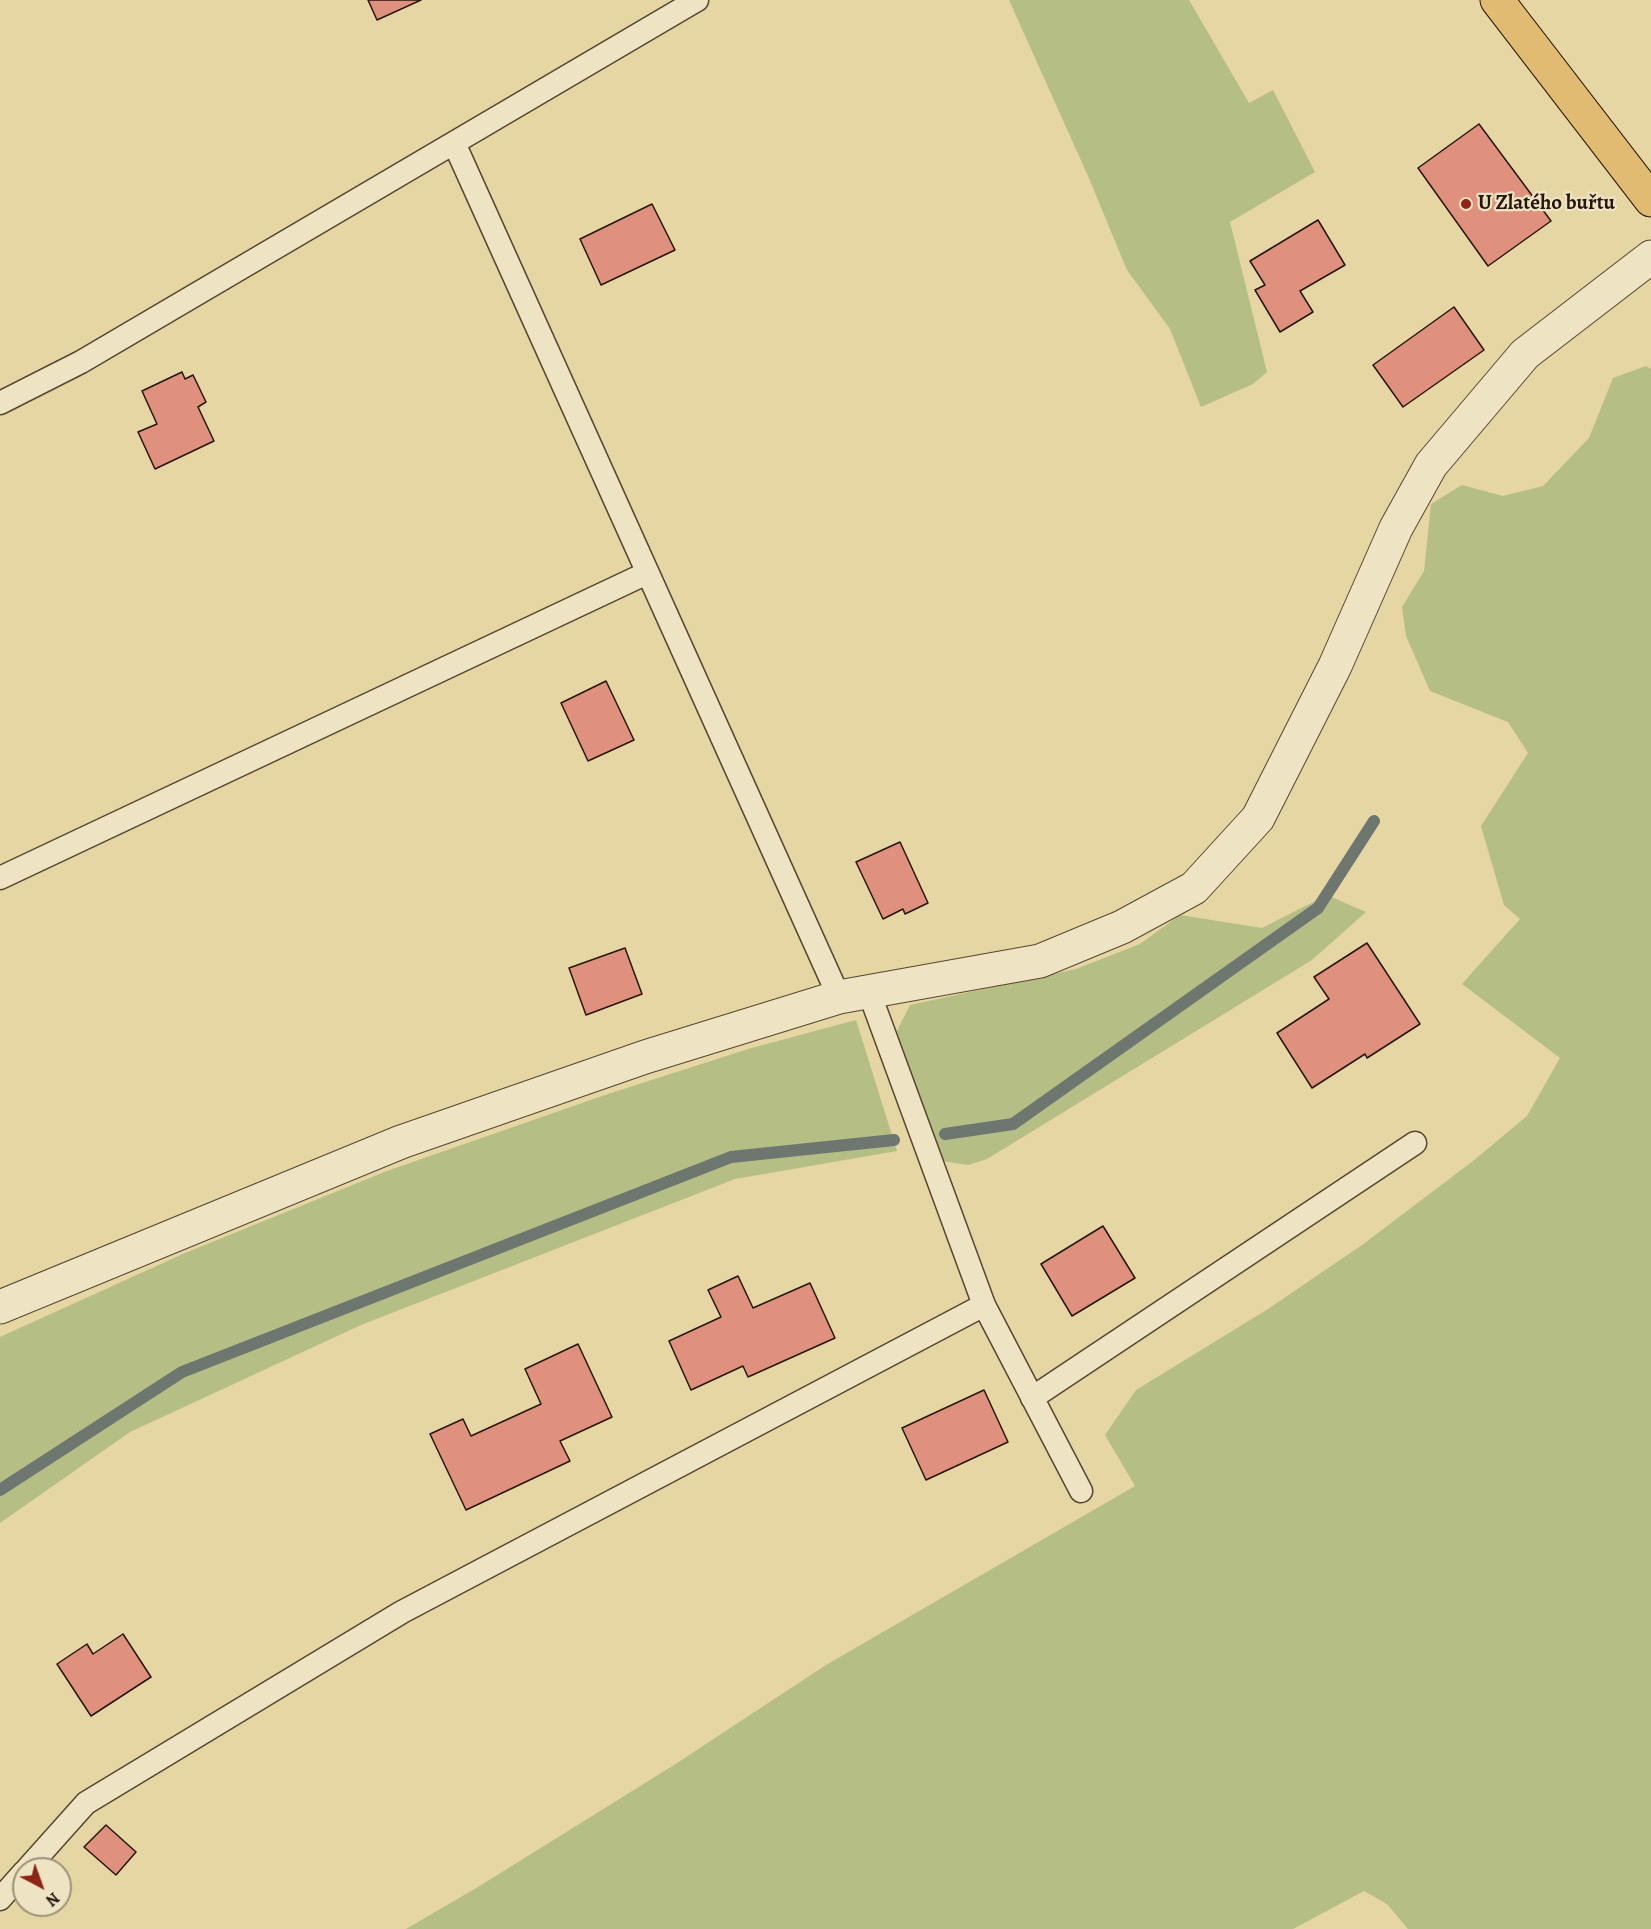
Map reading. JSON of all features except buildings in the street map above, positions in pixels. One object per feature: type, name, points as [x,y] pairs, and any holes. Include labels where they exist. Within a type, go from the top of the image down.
[{"type":"main road","points":[[1497,0],[1651,200]]},
{"type":"street","points":[[0,1308],[401,1142],[645,1057],[854,995],[1040,961],[1122,927],[1194,888],[1258,818],[1335,666],[1396,528],[1431,465],[1525,354],[1651,257]]},
{"type":"lane","points":[[0,403],[81,362],[697,0]]},
{"type":"lane","points":[[454,142],[647,573],[854,995],[984,1305],[1081,1491]]},
{"type":"lane","points":[[0,878],[647,573]]},
{"type":"lane","points":[[1032,1398],[1415,1143]]},
{"type":"lane","points":[[37,1857],[86,1803],[402,1612],[984,1305]]},
{"type":"lane","points":[[0,1899],[12,1885]]},
{"type":"green space","points":[[1009,0],[1189,0],[1249,103],[1273,90],[1315,172],[1230,222],[1267,372],[1253,384],[1201,407],[1170,329],[1127,270],[1088,176]]},
{"type":"green space","points":[[1646,366],[1651,369],[1651,1929],[1408,1929],[1387,1904],[1364,1891],[1293,1929],[406,1929],[674,1765],[826,1665],[1135,1486],[1105,1435],[1136,1390],[1268,1309],[1362,1245],[1473,1161],[1527,1116],[1560,1058],[1462,984],[1520,919],[1504,905],[1481,826],[1528,753],[1508,722],[1430,691],[1406,636],[1402,607],[1424,571],[1431,504],[1462,485],[1503,496],[1543,486],[1589,438],[1613,378]]},
{"type":"green space","points":[[1327,895],[1366,912],[1312,960],[987,1159],[968,1165],[942,1161],[896,1033],[910,1005],[1076,969],[1140,944],[1180,915],[1262,928]]},
{"type":"green space","points":[[856,1020],[897,1151],[735,1179],[361,1325],[130,1432],[0,1523],[0,1337],[185,1253],[387,1171],[605,1095],[748,1049]]},
{"type":"waterway","points":[[945,1134],[1013,1124],[1318,908],[1374,821]]},
{"type":"waterway","points":[[0,1490],[182,1372],[731,1157],[894,1140]]},
{"type":"place","name":"U Zlatého buřtu","points":[[1466,204]]}]
